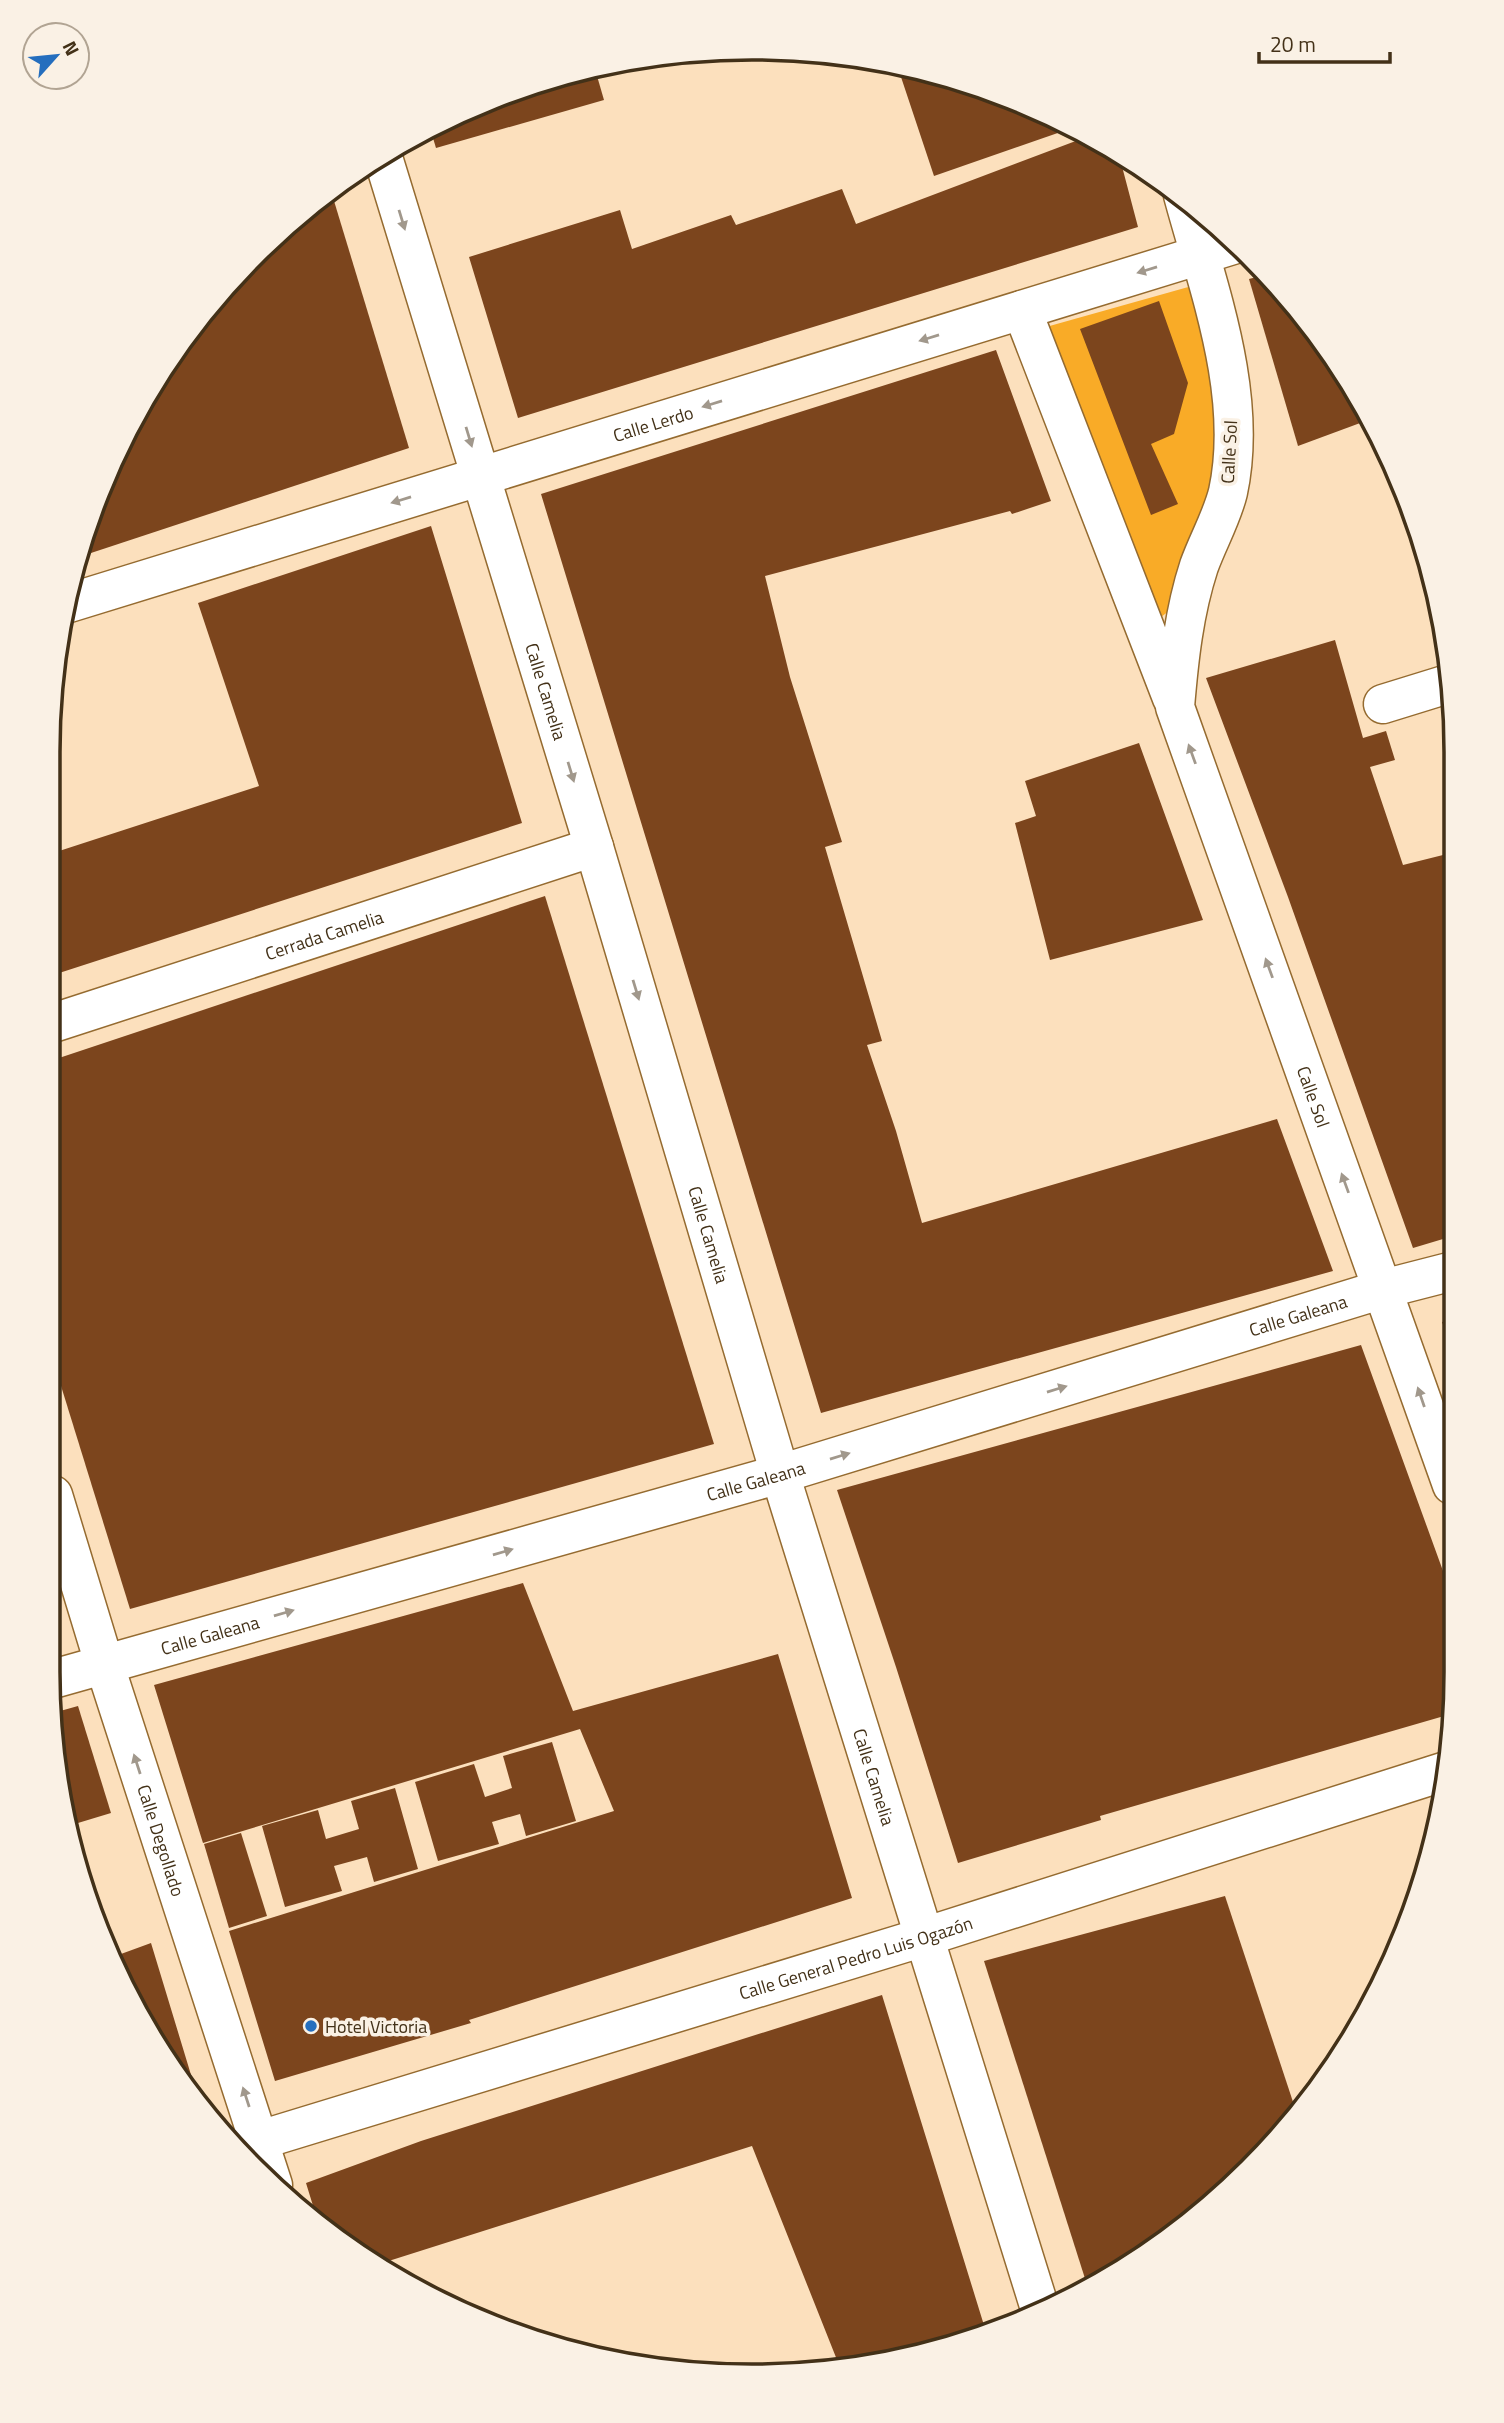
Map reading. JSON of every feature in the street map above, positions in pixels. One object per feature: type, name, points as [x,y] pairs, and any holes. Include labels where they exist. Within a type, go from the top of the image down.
[{"type":"street","name":"Calle Camelia","points":[[385,165],[594,847],[780,1474],[1038,2301]]},
{"type":"street","name":"Calle Sol","points":[[1175,707],[1179,654],[1189,602],[1228,492],[1233,437],[1229,380],[1220,324],[1188,214]]},
{"type":"street","name":"Calle Lerdo","points":[[77,601],[1226,247]]},
{"type":"street","name":"Calle Sol","points":[[1022,310],[1175,707],[1444,1462]]},
{"type":"street","points":[[1383,704],[1441,686]]},
{"type":"street","name":"Cerrada Camelia","points":[[60,1021],[594,847]]},
{"type":"street","name":"Calle Galeana","points":[[60,1677],[780,1474],[1383,1289],[1444,1273]]},
{"type":"street","name":"Calle Degollado","points":[[60,1518],[104,1663],[268,2166]]},
{"type":"street","name":"Calle General Pedro Luis Ogazón","points":[[260,2140],[925,1937],[1437,1774]]},
{"type":"shaded area","points":[[1199,284],[1211,325],[1219,488],[1169,611],[1153,623],[1046,327]]},
{"type":"building","points":[[901,76],[975,96],[1060,132],[934,176]]},
{"type":"building","points":[[597,77],[604,100],[436,148],[433,138],[487,112],[529,96]]},
{"type":"building","points":[[1077,141],[1122,167],[1138,227],[518,418],[469,257],[620,210],[632,249],[731,215],[736,225],[842,189],[856,224]]},
{"type":"building","points":[[334,200],[409,448],[91,553],[96,529],[112,487],[152,406],[176,367],[231,295],[262,262]]},
{"type":"building","points":[[1256,277],[1301,330],[1328,367],[1361,423],[1298,446],[1249,279]]},
{"type":"building","points":[[1159,301],[1188,383],[1174,434],[1151,444],[1178,504],[1151,515],[1080,329]]},
{"type":"building","points":[[996,350],[1051,501],[1012,514],[1010,511],[765,576],[790,677],[842,842],[825,847],[882,1041],[867,1045],[896,1131],[922,1223],[1277,1119],[1333,1271],[821,1413],[541,494]]},
{"type":"building","points":[[431,526],[522,823],[60,973],[60,851],[259,786],[198,603]]},
{"type":"building","points":[[1335,640],[1363,738],[1386,731],[1395,760],[1370,767],[1403,865],[1444,855],[1444,1239],[1413,1248],[1288,897],[1206,678]]},
{"type":"building","points":[[1139,743],[1203,920],[1050,960],[1015,823],[1036,816],[1025,781]]},
{"type":"building","points":[[545,896],[714,1444],[130,1609],[60,1383],[60,1058]]},
{"type":"building","points":[[1361,1345],[1444,1574],[1443,1716],[1100,1816],[1101,1820],[958,1863],[837,1490]]},
{"type":"building","points":[[523,1583],[573,1711],[778,1654],[852,1898],[469,2020],[471,2023],[275,2081],[229,1931],[614,1811],[580,1729],[203,1843],[154,1685]]},
{"type":"building","points":[[78,1706],[111,1813],[77,1823],[65,1761],[61,1711]]},
{"type":"building","points":[[552,1742],[576,1821],[526,1836],[520,1814],[492,1822],[499,1844],[438,1861],[415,1782],[474,1764],[485,1797],[512,1788],[503,1756]]},
{"type":"building","points":[[395,1788],[418,1869],[374,1882],[367,1857],[334,1866],[342,1891],[285,1907],[262,1826],[318,1810],[326,1839],[359,1829],[351,1801]]},
{"type":"building","points":[[241,1833],[267,1916],[229,1928],[204,1844]]},
{"type":"building","points":[[1225,1896],[1293,2103],[1242,2161],[1209,2192],[1137,2247],[1085,2278],[984,1961]]},
{"type":"building","points":[[151,1943],[192,2078],[152,2017],[120,1954]]},
{"type":"building","points":[[882,1995],[984,2324],[931,2340],[836,2358],[752,2146],[389,2261],[313,2207],[306,2183],[421,2141]]},
{"type":"place","name":"Hotel Victoria","points":[[311,2026]]}]
